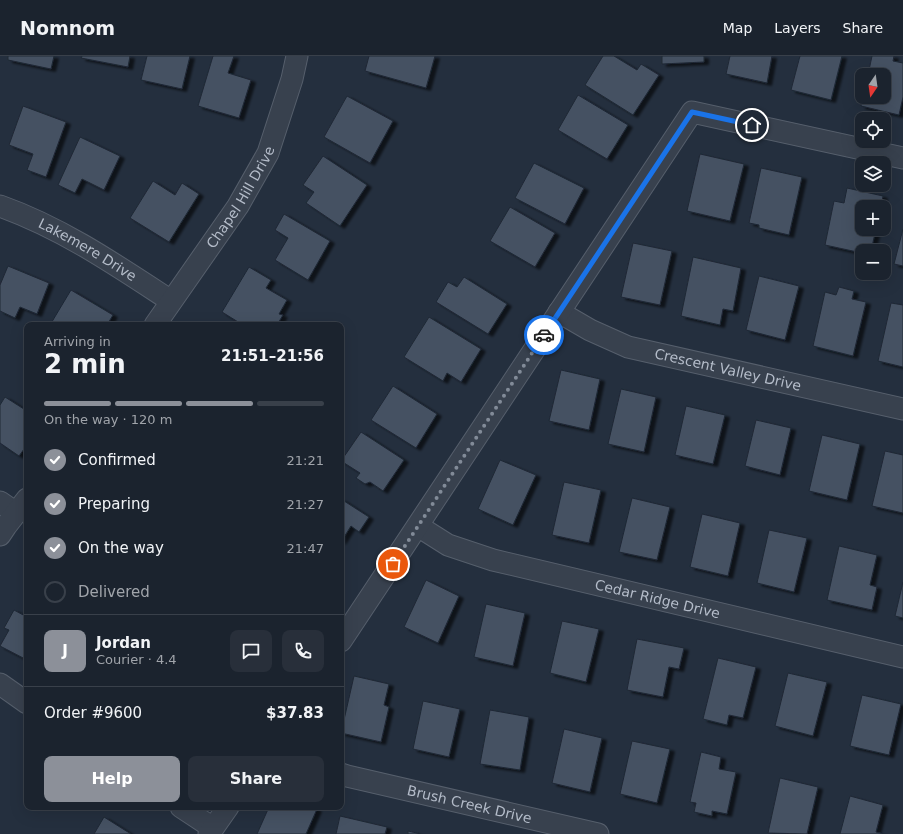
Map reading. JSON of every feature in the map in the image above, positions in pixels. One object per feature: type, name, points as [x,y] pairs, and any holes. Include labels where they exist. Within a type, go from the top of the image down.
[{"type":"street","name":"Chapel Hill Drive","points":[[157,322],[238,206],[268,152],[292,79],[297,56]]},
{"type":"street","points":[[344,637],[692,112],[903,158]]},
{"type":"street","name":"Lakemere Drive","points":[[0,206],[24,215],[93,250],[171,300]]},
{"type":"street","name":"Crescent Valley Drive","points":[[559,312],[590,330],[628,347],[903,409]]},
{"type":"street","points":[[0,535],[14,505]]},
{"type":"street","name":"Cedar Ridge Drive","points":[[418,526],[448,545],[493,560],[903,657]]},
{"type":"street","points":[[0,684],[24,701]]},
{"type":"street","name":"Brush Creek Drive","points":[[344,775],[598,834]]},
{"type":"street","points":[[185,810],[211,831],[226,810]]},
{"type":"building","points":[[8,56],[54,56],[51,69],[8,60]]},
{"type":"building","points":[[82,56],[130,56],[128,67],[81,58]]},
{"type":"building","points":[[147,56],[190,56],[182,89],[141,80]]},
{"type":"building","points":[[213,56],[234,56],[228,73],[251,80],[239,118],[198,106]]},
{"type":"building","points":[[369,56],[435,56],[426,88],[365,71]]},
{"type":"building","points":[[603,56],[614,56],[637,70],[641,64],[659,75],[633,115],[585,85]]},
{"type":"building","points":[[662,56],[704,56],[704,62],[662,64]]},
{"type":"building","points":[[730,56],[772,56],[767,83],[726,74]]},
{"type":"building","points":[[800,56],[842,56],[831,100],[791,90]]},
{"type":"building","points":[[872,56],[894,56],[893,61],[903,63],[903,97],[899,115],[861,106],[861,104],[891,104],[891,68],[869,68]]},
{"type":"building","points":[[578,95],[628,125],[607,159],[558,130]]},
{"type":"building","points":[[347,96],[393,121],[370,163],[324,137]]},
{"type":"building","points":[[23,106],[66,122],[46,177],[27,170],[33,154],[9,145]]},
{"type":"building","points":[[80,137],[120,156],[104,190],[82,179],[75,193],[58,185]]},
{"type":"building","points":[[700,154],[744,164],[730,221],[687,211]]},
{"type":"building","points":[[323,156],[367,185],[340,226],[306,203],[314,192],[303,185]]},
{"type":"building","points":[[534,163],[584,188],[565,224],[515,198]]},
{"type":"building","points":[[761,168],[802,177],[789,235],[759,228],[759,225],[749,223]]},
{"type":"building","points":[[153,181],[175,195],[182,183],[199,194],[169,242],[130,218]]},
{"type":"building","points":[[847,188],[855,190],[855,192],[865,192],[883,196],[882,200],[855,200],[855,236],[874,236],[873,244],[855,244],[855,251],[825,245],[834,201],[844,203]]},
{"type":"building","points":[[510,207],[555,233],[535,267],[490,241]]},
{"type":"building","points":[[284,214],[330,241],[308,280],[275,260],[288,238],[275,230]]},
{"type":"building","points":[[903,229],[903,266],[894,264]]},
{"type":"building","points":[[633,243],[672,251],[660,305],[621,297]]},
{"type":"building","points":[[693,257],[741,268],[733,311],[723,309],[720,325],[681,316]]},
{"type":"building","points":[[8,266],[49,283],[37,314],[20,307],[15,318],[0,311],[0,285]]},
{"type":"building","points":[[249,267],[271,280],[266,288],[287,300],[279,314],[283,315],[279,322],[238,322],[222,312]]},
{"type":"building","points":[[759,276],[799,286],[785,340],[746,330]]},
{"type":"building","points":[[464,277],[507,304],[488,334],[436,302],[448,282],[457,287]]},
{"type":"building","points":[[839,287],[854,291],[852,299],[866,302],[853,356],[813,346],[825,292],[836,295]]},
{"type":"building","points":[[71,290],[113,315],[109,322],[52,322]]},
{"type":"building","points":[[891,303],[903,305],[903,367],[878,361]]},
{"type":"building","points":[[429,317],[481,349],[461,382],[447,373],[443,381],[404,357]]},
{"type":"building","points":[[561,370],[600,379],[589,430],[549,421]]},
{"type":"building","points":[[393,386],[437,414],[416,448],[371,420]]},
{"type":"building","points":[[621,389],[656,397],[644,452],[608,444]]},
{"type":"building","points":[[5,397],[24,409],[24,449],[19,456],[0,443],[0,405]]},
{"type":"building","points":[[686,406],[725,415],[713,464],[675,455]]},
{"type":"building","points":[[756,420],[791,428],[780,475],[745,466]]},
{"type":"building","points":[[361,432],[404,460],[383,491],[370,482],[365,484],[356,478],[360,473],[344,463],[344,457]]},
{"type":"building","points":[[822,435],[860,444],[847,500],[809,491]]},
{"type":"building","points":[[885,451],[903,455],[903,513],[872,506]]},
{"type":"building","points":[[500,460],[536,475],[513,525],[478,509]]},
{"type":"building","points":[[564,482],[601,490],[589,543],[552,535]]},
{"type":"building","points":[[632,498],[670,507],[657,560],[619,552]]},
{"type":"building","points":[[344,501],[369,517],[359,532],[351,526],[344,537]]},
{"type":"building","points":[[702,514],[740,523],[728,576],[690,567]]},
{"type":"building","points":[[769,530],[807,538],[794,592],[757,583]]},
{"type":"building","points":[[839,546],[877,555],[870,585],[877,587],[872,610],[827,600]]},
{"type":"building","points":[[426,580],[459,596],[438,643],[404,627]]},
{"type":"building","points":[[903,582],[903,618],[895,616]]},
{"type":"building","points":[[486,604],[525,613],[513,666],[474,657]]},
{"type":"building","points":[[14,610],[24,615],[24,658],[0,646],[9,630],[4,628]]},
{"type":"building","points":[[562,621],[599,629],[586,682],[550,673]]},
{"type":"building","points":[[637,639],[684,648],[679,669],[669,667],[663,697],[627,690]]},
{"type":"building","points":[[718,658],[756,667],[743,718],[729,715],[727,725],[703,719]]},
{"type":"building","points":[[788,673],[827,682],[813,736],[775,726]]},
{"type":"building","points":[[354,676],[389,684],[384,705],[389,707],[381,742],[344,734],[344,720]]},
{"type":"building","points":[[862,695],[901,704],[889,755],[850,746]]},
{"type":"building","points":[[423,701],[460,709],[449,757],[413,749]]},
{"type":"building","points":[[490,710],[529,717],[520,770],[480,764]]},
{"type":"building","points":[[564,729],[602,738],[590,792],[552,783]]},
{"type":"building","points":[[632,741],[670,749],[657,803],[620,794]]},
{"type":"building","points":[[701,752],[721,757],[719,769],[736,772],[727,814],[712,811],[712,816],[694,812],[696,803],[690,802]]},
{"type":"building","points":[[780,778],[818,787],[807,834],[768,833]]},
{"type":"building","points":[[850,796],[883,805],[876,832],[884,834],[840,834]]},
{"type":"building","points":[[268,810],[317,810],[306,834],[257,834]]},
{"type":"building","points":[[340,816],[387,827],[385,834],[336,834]]},
{"type":"building","points":[[104,817],[131,834],[94,834]]},
{"type":"building","points":[[408,831],[421,834],[408,834]]},
{"type":"way so far","points":[[393,564],[544,335]]},
{"type":"route","points":[[544,335],[692,112],[752,125]]}]
